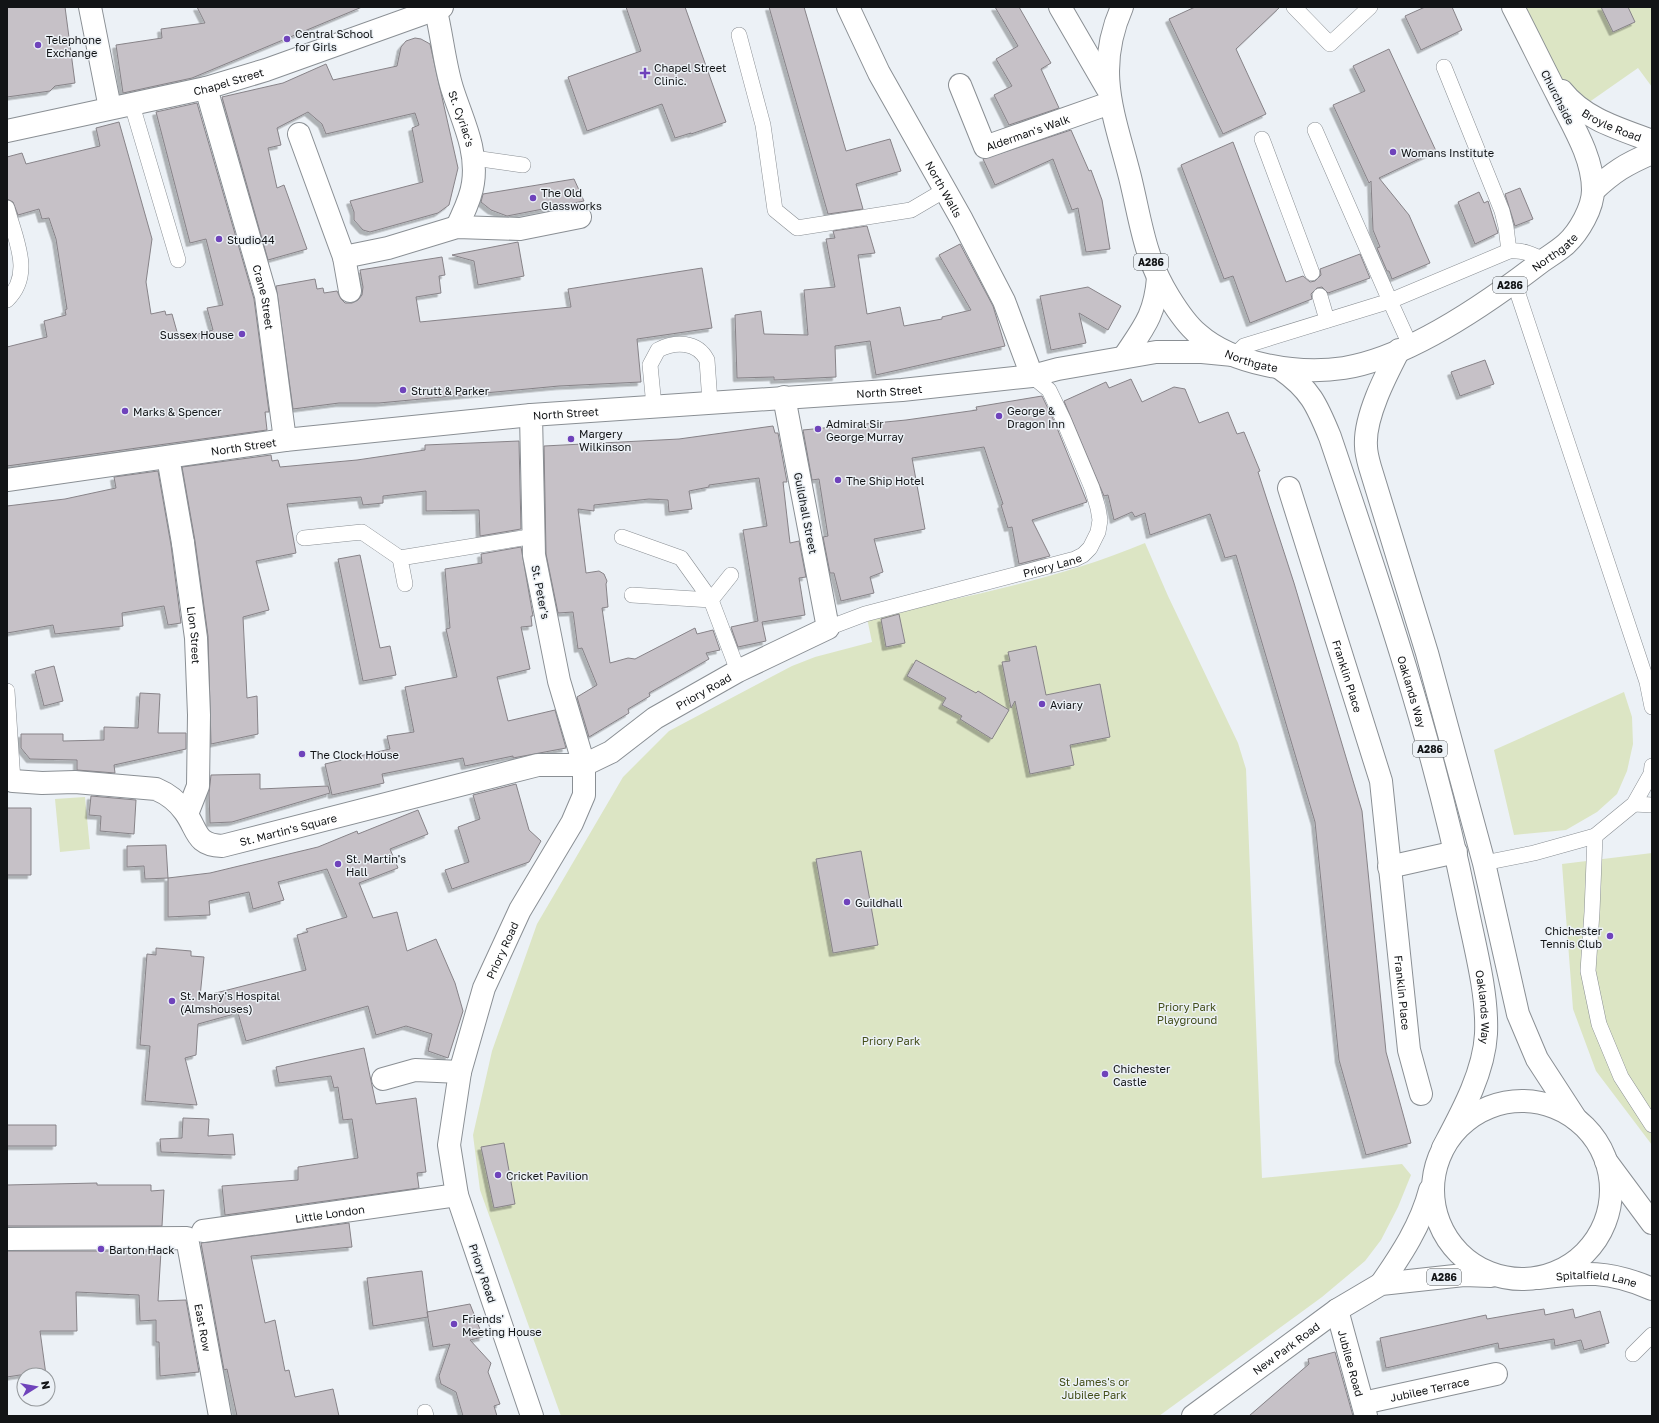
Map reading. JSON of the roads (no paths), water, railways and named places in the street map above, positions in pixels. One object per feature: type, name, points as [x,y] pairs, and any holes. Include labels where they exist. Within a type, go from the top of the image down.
[{"type":"street","points":[[90,7],[110,108]]},
{"type":"street","name":"North Walls","points":[[848,7],[879,73],[945,190],[1004,301],[1032,376]]},
{"type":"street","name":"A286","points":[[1060,7],[1109,96]]},
{"type":"street","name":"Northgate","points":[[1122,7],[1111,37],[1107,63],[1109,96],[1130,177],[1143,240],[1158,278],[1177,309],[1197,333],[1209,342],[1234,355],[1281,369],[1312,372],[1346,368],[1366,363],[1404,348],[1460,318],[1514,282],[1565,244],[1575,234],[1589,208],[1593,191]]},
{"type":"street","name":"Churchside","points":[[1514,7],[1580,141],[1589,169],[1593,191]]},
{"type":"street","name":"Chapel Street","points":[[7,131],[206,88],[266,70],[438,8]]},
{"type":"street","name":"St. Cyriac's","points":[[438,8],[452,88],[468,130],[474,158],[473,183],[470,198],[457,226]]},
{"type":"street","name":"Broyle Road","points":[[1544,68],[1570,101],[1580,110],[1616,127],[1652,141]]},
{"type":"street","name":"Alderman's Walk","points":[[960,85],[985,147],[1109,96]]},
{"type":"street","name":"Crane Street","points":[[206,88],[266,296],[284,440]]},
{"type":"street","points":[[299,134],[344,257],[350,291]]},
{"type":"street","name":"Broyle Road","points":[[1593,191],[1611,173],[1628,163],[1652,153]]},
{"type":"street","points":[[344,257],[388,248],[457,226],[520,229],[580,217]]},
{"type":"street","points":[[1124,357],[1150,316],[1156,300],[1158,278]]},
{"type":"street","name":"A286","points":[[1404,348],[1376,398],[1369,424],[1366,445],[1370,467],[1427,653],[1484,863],[1510,980],[1524,1030],[1537,1059],[1576,1119]]},
{"type":"street","name":"North Street","points":[[7,480],[284,440],[531,415],[902,390],[1032,376],[1058,369],[1124,357],[1164,352],[1234,355]]},
{"type":"street","name":"Oaklands Way","points":[[1281,369],[1298,381],[1309,394],[1316,404],[1330,437],[1430,749],[1456,852],[1479,969],[1486,1018],[1486,1034],[1485,1048],[1466,1103],[1443,1148]]},
{"type":"street","name":"Guildhall Street","points":[[784,397],[828,628]]},
{"type":"street","name":"St. Peter's","points":[[531,415],[535,536],[534,555],[537,578],[557,673],[584,765]]},
{"type":"street","name":"Lion Street","points":[[168,457],[196,638],[198,786],[187,814]]},
{"type":"street","name":"Franklin Place","points":[[1290,488],[1381,781],[1409,1050],[1421,1094]]},
{"type":"street","name":"Priory Road","points":[[532,1416],[457,1194],[448,1145],[460,1072],[484,988],[520,910],[572,823],[584,795],[584,765],[611,752],[655,718],[738,671],[828,628]]},
{"type":"street","name":"St. Martin's Square","points":[[10,781],[42,783],[75,782],[156,789],[169,796],[187,814],[197,835],[202,841],[214,846],[222,846],[244,842],[538,765],[584,765]]},
{"type":"street","points":[[1389,867],[1456,852]]},
{"type":"street","points":[[383,1079],[415,1070],[460,1072]]},
{"type":"street","points":[[1606,1161],[1611,1186],[1610,1203],[1606,1220],[1595,1242],[1583,1255],[1570,1265],[1555,1273],[1538,1278],[1507,1278],[1491,1274],[1474,1266],[1459,1254],[1447,1239],[1435,1213],[1432,1194],[1433,1176],[1443,1148],[1457,1128],[1476,1113],[1491,1106],[1507,1101],[1523,1100],[1547,1104],[1562,1110],[1576,1119],[1595,1138],[1606,1161],[1652,1223]]},
{"type":"street","name":"New Park Road","points":[[1381,1284],[1402,1254],[1422,1216],[1433,1176]]},
{"type":"street","name":"Little London","points":[[7,1239],[195,1235],[457,1194]]},
{"type":"street","name":"East Row","points":[[195,1235],[220,1416]]},
{"type":"street","name":"Spitalfield Lane","points":[[1538,1278],[1590,1272],[1627,1278],[1652,1289]]},
{"type":"street","name":"New Park Road","points":[[1193,1416],[1337,1310],[1381,1284],[1464,1275],[1507,1278]]},
{"type":"street","name":"Jubilee Road","points":[[1337,1310],[1365,1410]]},
{"type":"street","name":"Jubilee Terrace","points":[[1365,1410],[1496,1374]]},
{"type":"lane","points":[[1294,7],[1330,44],[1370,7]]},
{"type":"lane","points":[[739,35],[762,125],[775,210],[797,228],[911,210],[945,190]]},
{"type":"lane","points":[[1444,67],[1502,211],[1509,251]]},
{"type":"lane","points":[[132,105],[178,260]]},
{"type":"lane","points":[[1315,130],[1390,301],[1404,348]]},
{"type":"lane","points":[[1262,139],[1312,273]]},
{"type":"lane","points":[[474,158],[523,165]]},
{"type":"lane","points":[[7,208],[22,266],[19,284],[7,300]]},
{"type":"lane","points":[[1234,355],[1244,346],[1390,301],[1509,251],[1519,250],[1544,260]]},
{"type":"lane","points":[[1514,282],[1647,682],[1652,707]]},
{"type":"lane","points":[[1320,296],[1327,320]]},
{"type":"lane","points":[[654,406],[650,366],[652,359],[658,350],[676,345],[689,344],[696,346],[704,354],[706,360],[710,402]]},
{"type":"lane","name":"Priory Lane","points":[[828,628],[865,614],[1075,559],[1083,555],[1090,548],[1098,532],[1100,520],[1092,488],[1064,419],[1049,390],[1032,376]]},
{"type":"lane","points":[[304,538],[362,532],[400,558],[535,536]]},
{"type":"lane","points":[[622,537],[681,558],[710,600],[738,671]]},
{"type":"lane","points":[[400,558],[405,584]]},
{"type":"lane","points":[[710,600],[731,575]]},
{"type":"lane","points":[[632,595],[710,600]]},
{"type":"lane","points":[[7,691],[10,781]]},
{"type":"lane","points":[[1484,863],[1534,853],[1595,836],[1634,804],[1651,774],[1652,766]]},
{"type":"lane","points":[[1634,804],[1652,805]]},
{"type":"lane","points":[[1595,836],[1588,971],[1599,1024],[1621,1077],[1652,1125]]},
{"type":"lane","points":[[1633,1354],[1652,1335]]},
{"type":"place","name":"Central School for Girls","points":[[287,39]]},
{"type":"place","name":"Telephone Exchange","points":[[38,45]]},
{"type":"place","name":"Chapel Street Clinic.","points":[[645,73]]},
{"type":"place","name":"Womans Institute","points":[[1393,152]]},
{"type":"place","name":"The Old Glassworks","points":[[533,198]]},
{"type":"place","name":"Studio44","points":[[219,239]]},
{"type":"place","name":"Sussex House","points":[[242,334]]},
{"type":"place","name":"Strutt & Parker","points":[[403,390]]},
{"type":"place","name":"Marks & Spencer","points":[[125,411]]},
{"type":"place","name":"George & Dragon Inn","points":[[999,416]]},
{"type":"place","name":"Admiral Sir George Murray","points":[[818,429]]},
{"type":"place","name":"Margery Wilkinson","points":[[571,439]]},
{"type":"place","name":"The Ship Hotel","points":[[838,480]]},
{"type":"place","name":"Aviary","points":[[1042,704]]},
{"type":"place","name":"The Clock House","points":[[302,754]]},
{"type":"place","name":"St. Martin's Hall","points":[[338,864]]},
{"type":"place","name":"Guildhall","points":[[847,902]]},
{"type":"place","name":"Chichester Tennis Club","points":[[1610,936]]},
{"type":"place","name":"St. Mary's Hospital (Almshouses)","points":[[172,1001]]},
{"type":"place","name":"Chichester Castle","points":[[1105,1074]]},
{"type":"place","name":"Cricket Pavilion","points":[[498,1175]]},
{"type":"place","name":"Barton Hack","points":[[101,1249]]},
{"type":"place","name":"Friends' Meeting House","points":[[454,1324]]},
{"type":"park label","name":"Priory Park Playground","points":[[1187,1012]]},
{"type":"park label","name":"Priory Park","points":[[891,1040]]},
{"type":"park label","name":"St James's or Jubilee Park","points":[[1094,1387]]}]
